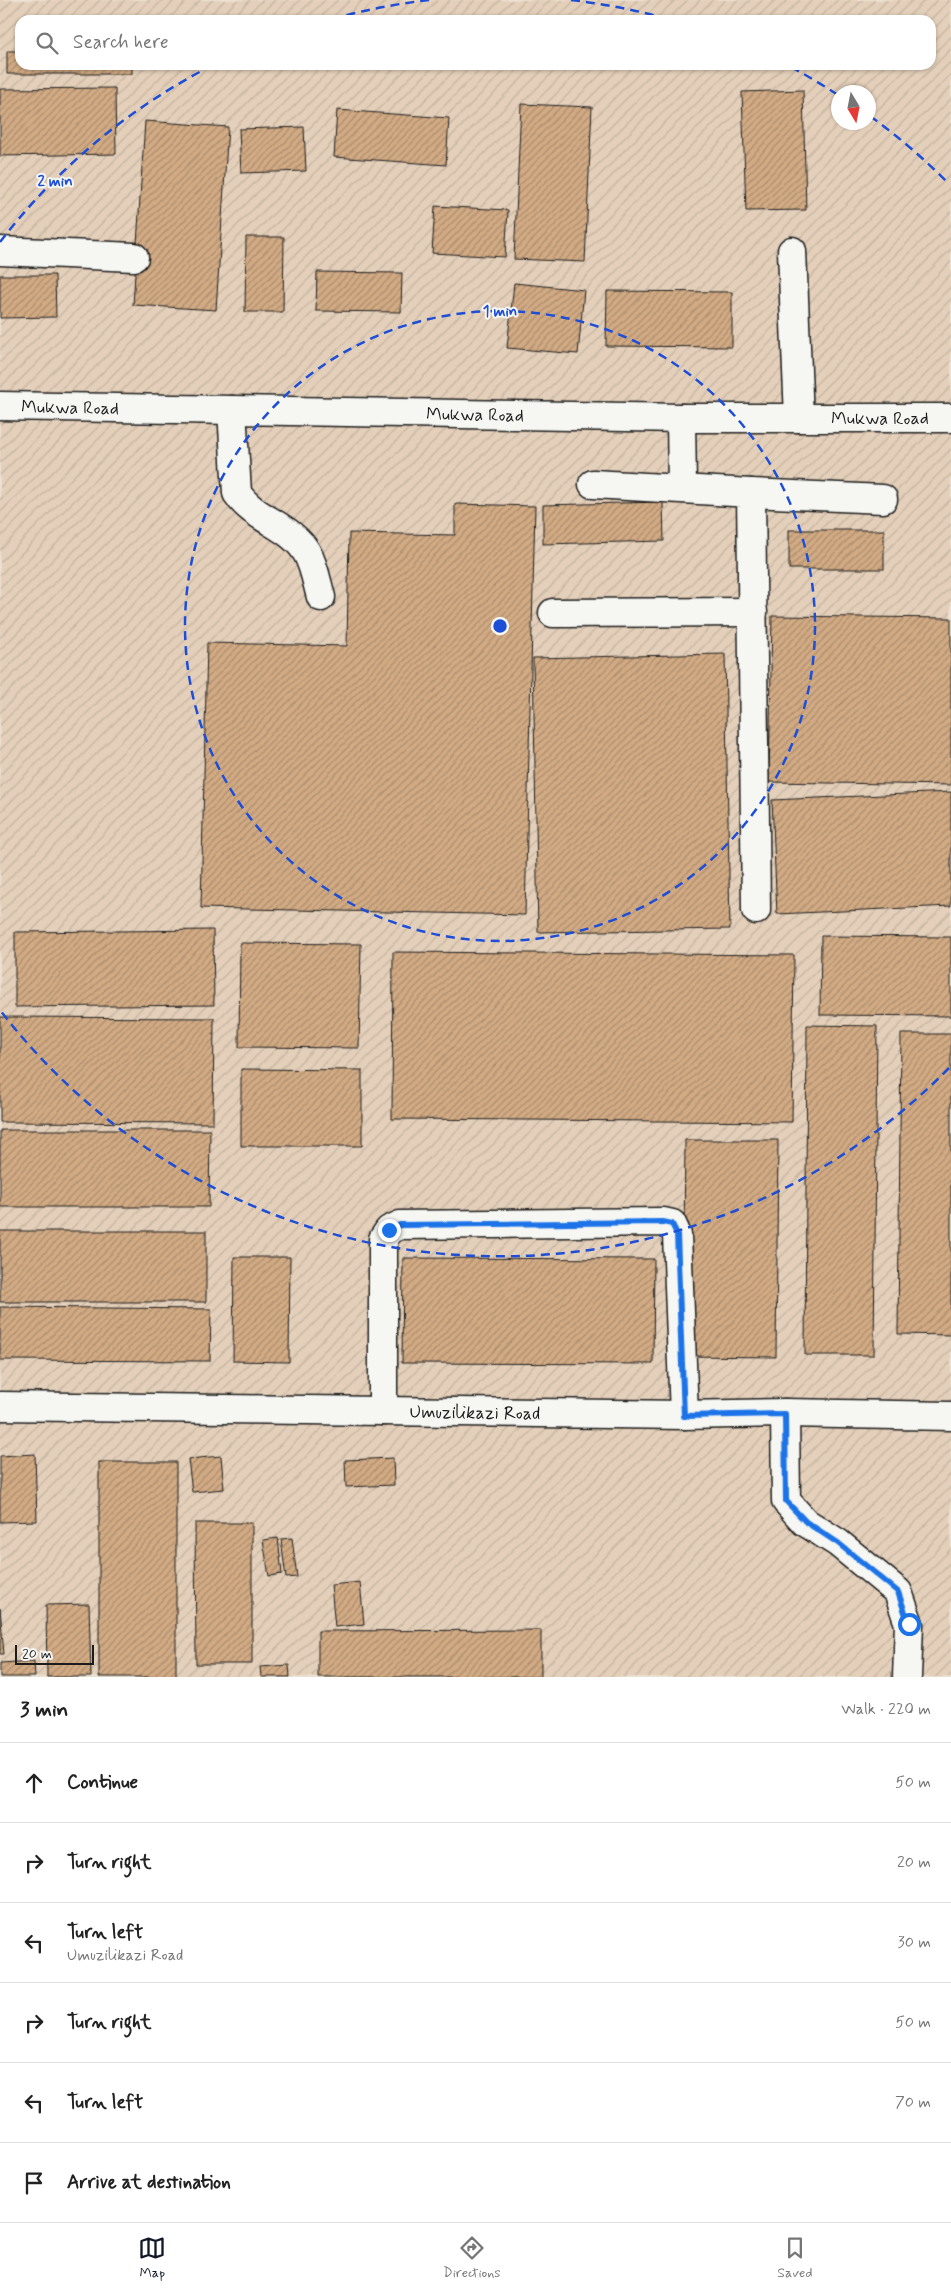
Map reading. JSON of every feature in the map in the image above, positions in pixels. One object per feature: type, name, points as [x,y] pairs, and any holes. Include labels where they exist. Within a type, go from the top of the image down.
[{"type":"street","points":[[0,250],[134,257]]},
{"type":"street","points":[[792,250],[800,418]]},
{"type":"street","name":"Mukwa Road","points":[[0,406],[681,418],[951,418]]},
{"type":"street","points":[[232,410],[237,493],[243,503],[257,515],[293,537],[307,553],[321,597]]},
{"type":"street","points":[[681,418],[682,487]]},
{"type":"street","points":[[593,484],[682,487],[750,493],[883,499]]},
{"type":"street","points":[[750,493],[756,910]]},
{"type":"street","points":[[553,613],[753,612]]},
{"type":"street","points":[[383,1411],[381,1373],[383,1239],[389,1230],[400,1225],[663,1222],[672,1224],[677,1234],[684,1416]]},
{"type":"street","name":"Umuzilikazi Road","points":[[0,1406],[684,1416],[785,1414],[951,1416]]},
{"type":"street","points":[[785,1414],[786,1501],[806,1522],[838,1543],[898,1592],[909,1624],[907,1677]]},
{"type":"shaded area","points":[[0,0],[951,0],[951,1677],[0,1677]]},
{"type":"building","points":[[7,51],[15,51],[15,70],[132,70],[132,74],[7,74]]},
{"type":"building","points":[[115,88],[116,154],[0,156],[0,89]]},
{"type":"building","points":[[803,90],[806,210],[746,211],[742,92]]},
{"type":"building","points":[[521,104],[592,107],[585,262],[514,259]]},
{"type":"building","points":[[337,110],[449,118],[446,165],[334,157]]},
{"type":"building","points":[[145,121],[228,127],[216,310],[133,305]]},
{"type":"building","points":[[304,127],[306,171],[241,173],[239,129]]},
{"type":"building","points":[[435,206],[508,210],[505,257],[432,253]]},
{"type":"building","points":[[246,237],[284,237],[283,312],[245,312]]},
{"type":"building","points":[[317,272],[402,273],[401,312],[316,311]]},
{"type":"building","points":[[0,275],[55,275],[56,317],[0,318]]},
{"type":"building","points":[[514,283],[584,290],[578,354],[507,348]]},
{"type":"building","points":[[607,291],[732,292],[732,347],[606,346]]},
{"type":"building","points":[[663,502],[664,541],[543,544],[543,505]]},
{"type":"building","points":[[455,504],[535,506],[525,915],[201,908],[207,643],[347,646],[349,533],[455,535]]},
{"type":"building","points":[[789,530],[884,530],[884,569],[789,569]]},
{"type":"building","points":[[772,616],[951,618],[951,785],[769,782]]},
{"type":"building","points":[[725,654],[730,929],[538,932],[533,658]]},
{"type":"building","points":[[951,792],[951,906],[777,914],[772,800]]},
{"type":"building","points":[[213,930],[214,1005],[15,1007],[15,932]]},
{"type":"building","points":[[821,936],[951,937],[951,1016],[820,1015]]},
{"type":"building","points":[[240,943],[361,944],[359,1048],[239,1047]]},
{"type":"building","points":[[393,952],[794,955],[792,1122],[392,1119]]},
{"type":"building","points":[[0,1017],[214,1018],[213,1123],[0,1122]]},
{"type":"building","points":[[807,1025],[877,1026],[874,1355],[805,1355]]},
{"type":"building","points":[[901,1034],[951,1034],[951,1335],[898,1334]]},
{"type":"building","points":[[241,1069],[362,1070],[362,1146],[241,1146]]},
{"type":"building","points":[[0,1130],[210,1130],[209,1207],[0,1207]]},
{"type":"building","points":[[685,1140],[778,1140],[776,1357],[683,1356]]},
{"type":"building","points":[[0,1231],[206,1231],[206,1302],[0,1302]]},
{"type":"building","points":[[234,1257],[290,1257],[289,1362],[233,1361]]},
{"type":"building","points":[[403,1258],[654,1259],[653,1364],[402,1363]]},
{"type":"building","points":[[0,1307],[211,1309],[210,1361],[0,1360]]},
{"type":"building","points":[[35,1454],[37,1521],[0,1522],[0,1456]]},
{"type":"building","points":[[221,1456],[224,1489],[192,1492],[188,1459]]},
{"type":"building","points":[[393,1458],[394,1485],[346,1487],[345,1460]]},
{"type":"building","points":[[99,1462],[176,1462],[176,1677],[99,1677]]},
{"type":"building","points":[[195,1523],[252,1523],[252,1664],[196,1664]]},
{"type":"building","points":[[278,1538],[282,1574],[269,1576],[263,1540]]},
{"type":"building","points":[[292,1538],[297,1577],[286,1578],[281,1539]]},
{"type":"building","points":[[360,1582],[364,1624],[335,1627],[331,1585]]},
{"type":"building","points":[[89,1604],[91,1677],[47,1677],[46,1605]]},
{"type":"building","points":[[0,1608],[4,1654],[0,1654]]},
{"type":"building","points":[[541,1630],[541,1677],[318,1677],[318,1631]]},
{"type":"building","points":[[34,1661],[35,1677],[0,1677],[0,1663]]},
{"type":"building","points":[[289,1665],[290,1677],[261,1677],[260,1667]]},
{"type":"route","points":[[389,1230],[400,1225],[663,1222],[672,1224],[677,1234],[684,1416],[785,1414],[784,1472],[786,1501],[806,1522],[838,1543],[898,1592],[909,1624]]}]
